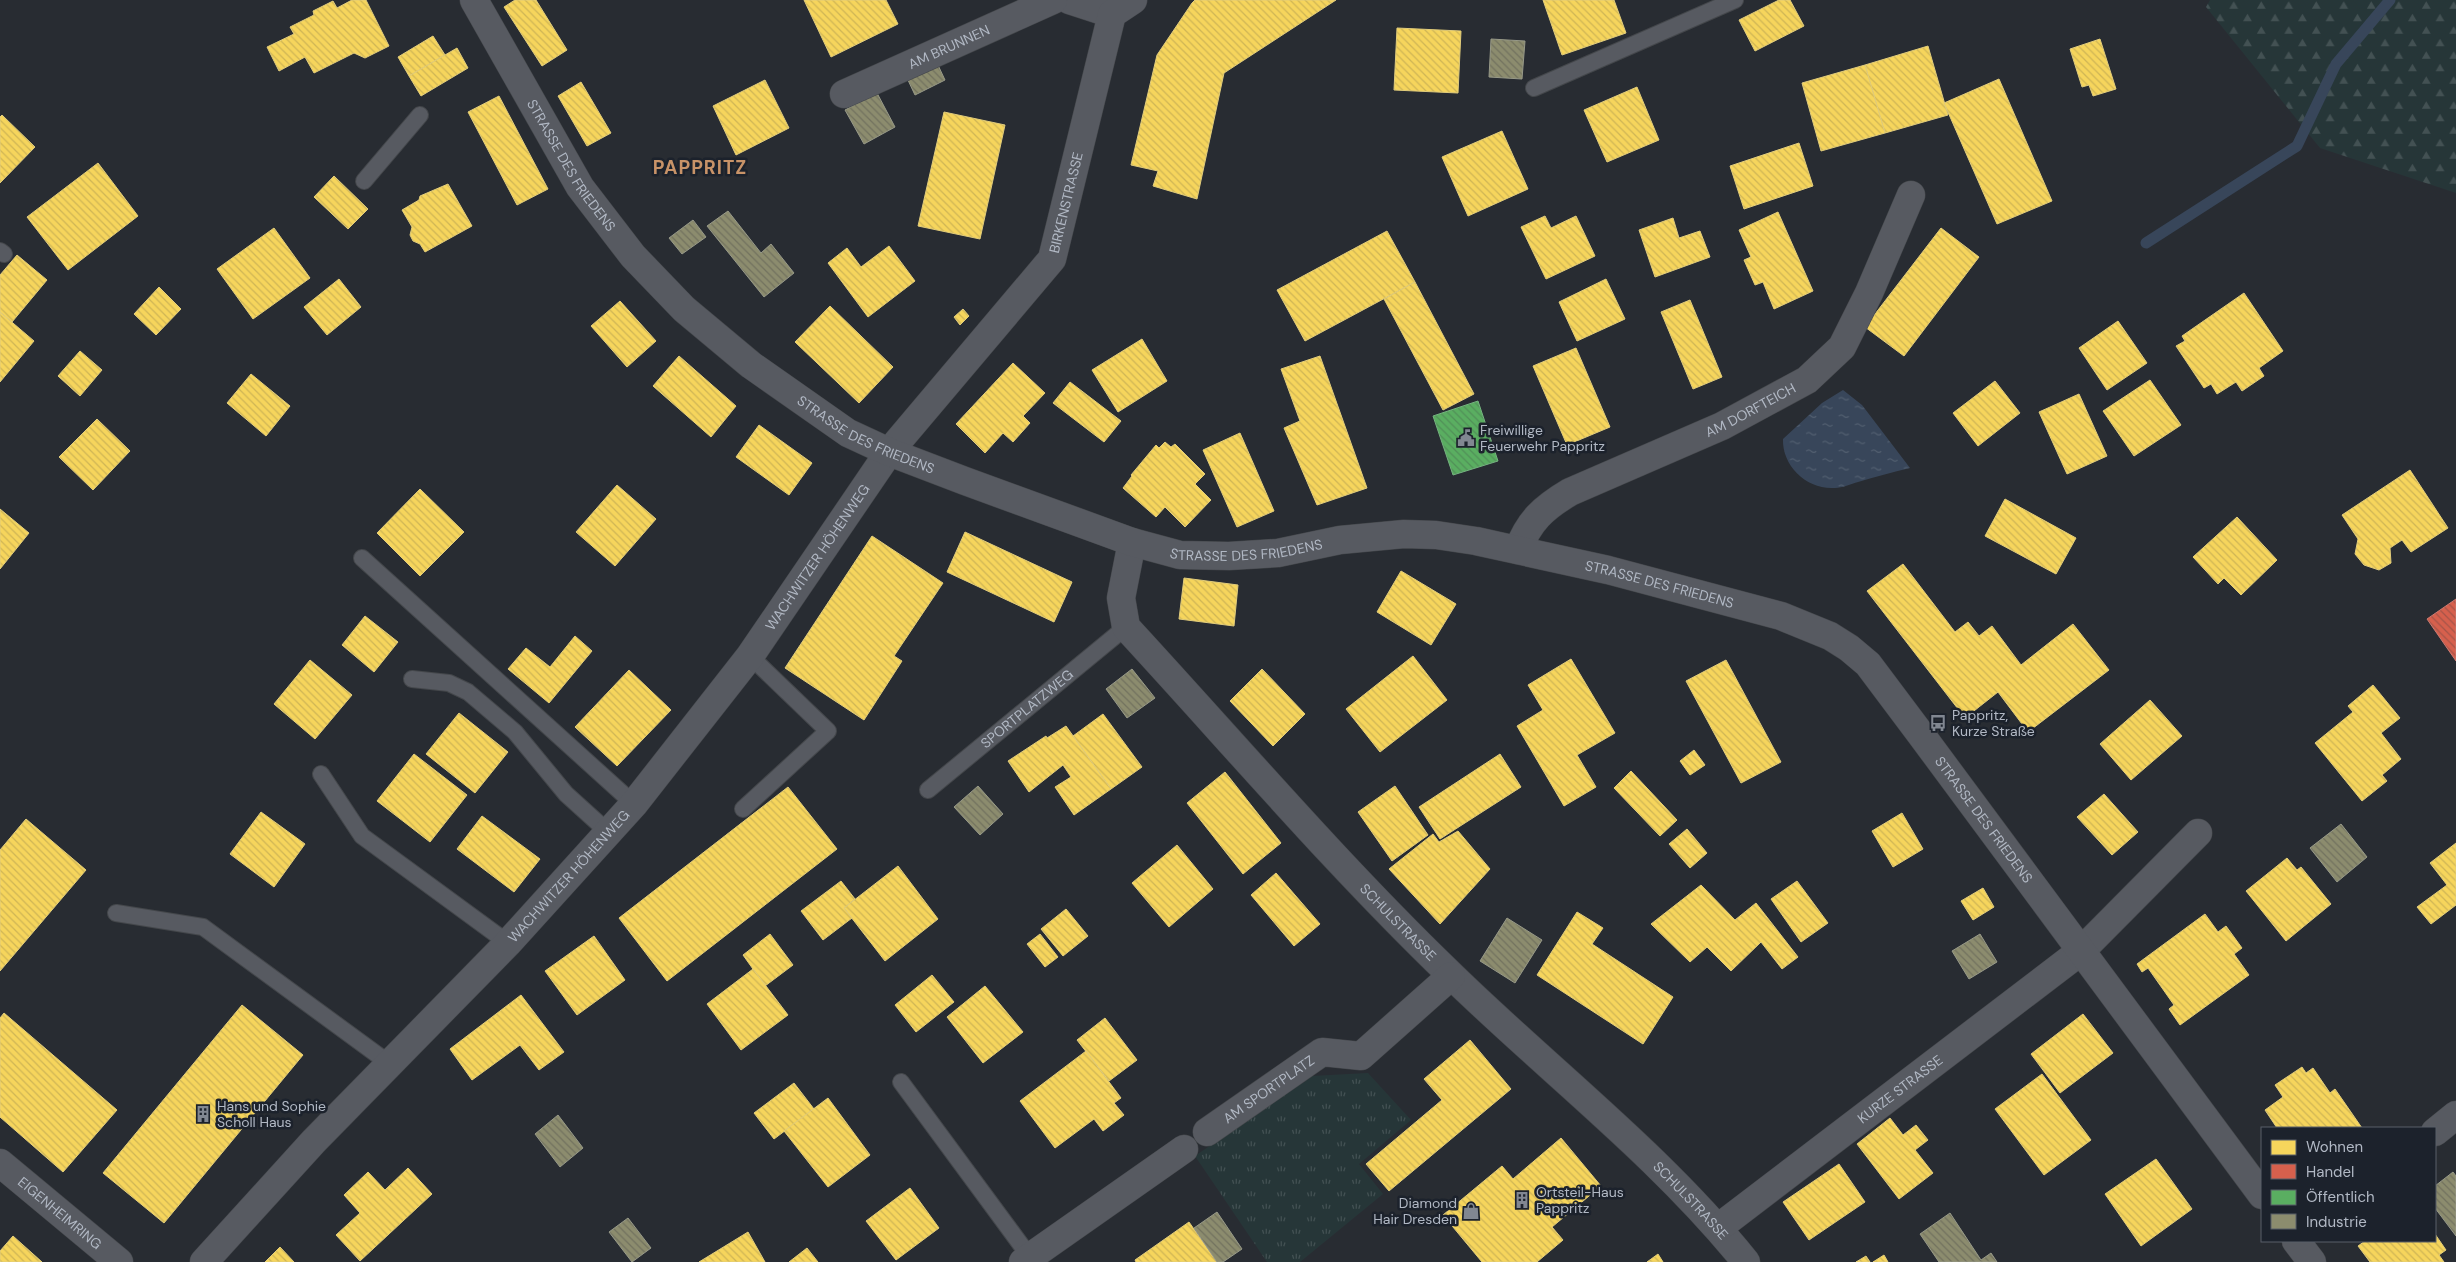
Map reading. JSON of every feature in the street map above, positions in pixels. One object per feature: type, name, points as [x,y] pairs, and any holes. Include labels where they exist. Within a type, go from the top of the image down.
[{"type":"street","name":"STRASSE DES FRIEDENS","points":[[474,0],[580,187],[632,256],[684,309],[751,365],[848,433],[889,452],[1132,542],[1180,555],[1229,556],[1278,552],[1340,540],[1404,534],[1436,535],[1518,550],[1608,570],[1781,616],[1830,636],[1849,648],[1868,664],[2261,1194]]},
{"type":"street","name":"AM BRUNNEN","points":[[844,94],[1054,0]]},
{"type":"street","points":[[1069,0],[1123,7]]},
{"type":"street","name":"BIRKENSTRASSE","points":[[889,452],[1052,259],[1123,7]]},
{"type":"street","name":"AM DORFTEICH","points":[[1518,550],[1526,529],[1548,505],[1570,492],[1722,426],[1807,380],[1842,347],[1869,293],[1911,196]]},
{"type":"street","name":"WACHWITZER HÖHENWEG","points":[[204,1262],[314,1141],[508,944],[634,804],[750,656],[889,452]]},
{"type":"street","points":[[1126,627],[1121,598],[1132,542]]},
{"type":"street","name":"SCHULSTRASSE","points":[[1126,627],[1384,910],[1451,976],[1636,1146],[1718,1228],[1746,1262]]},
{"type":"street","points":[[2081,951],[2198,833]]},
{"type":"street","name":"KURZE STRASSE","points":[[1718,1228],[2081,951]]},
{"type":"street","name":"AM SPORTPLATZ","points":[[1207,1132],[1322,1052],[1361,1056],[1451,976]]},
{"type":"street","points":[[2436,1131],[2456,1115]]},
{"type":"street","points":[[1026,1259],[1184,1149]]},
{"type":"street","name":"EIGENHEIMRING","points":[[0,1163],[118,1262]]},
{"type":"lane","points":[[1534,88],[1735,0]]},
{"type":"lane","points":[[364,181],[420,115]]},
{"type":"lane","points":[[362,558],[634,804]]},
{"type":"lane","name":"SPORTPLATZWEG","points":[[928,790],[1126,627]]},
{"type":"lane","points":[[743,809],[828,731],[750,656]]},
{"type":"lane","points":[[412,679],[449,683],[468,692],[520,737],[566,794],[608,832]]},
{"type":"lane","points":[[321,774],[362,836],[508,944]]},
{"type":"lane","points":[[116,913],[203,927],[390,1064]]},
{"type":"lane","points":[[901,1082],[1026,1259]]},
{"type":"green space","points":[[2210,0],[2456,0],[2456,193],[2320,148],[2206,7]]},
{"type":"green space","points":[[1368,1073],[1411,1120],[1359,1164],[1383,1194],[1300,1262],[1267,1262],[1195,1156],[1312,1076]]},
{"type":"water","points":[[1843,390],[1862,405],[1910,468],[1835,488],[1815,485],[1798,474],[1787,458],[1783,439],[1822,403]]},
{"type":"building: Wohnen","points":[[352,0],[366,0],[389,46],[365,58],[354,53],[314,73],[305,57],[279,71],[267,47],[294,34],[290,27],[314,15],[313,11],[333,1],[337,8]]},
{"type":"building: Wohnen","points":[[515,0],[536,0],[567,50],[542,66],[504,7]]},
{"type":"building: Wohnen","points":[[804,0],[886,0],[898,24],[831,57]]},
{"type":"building: Wohnen","points":[[1195,0],[1336,0],[1224,73],[1197,199],[1153,186],[1158,171],[1131,165],[1157,55]]},
{"type":"building: Wohnen","points":[[1543,0],[1614,0],[1626,33],[1562,55]]},
{"type":"building: Wohnen","points":[[1779,0],[1790,0],[1804,26],[1755,51],[1739,20]]},
{"type":"building: Wohnen","points":[[1397,28],[1461,31],[1458,93],[1394,90]]},
{"type":"building: Wohnen","points":[[433,36],[445,55],[409,76],[398,57]]},
{"type":"building: Wohnen","points":[[2100,39],[2116,89],[2093,96],[2089,85],[2082,87],[2070,49]]},
{"type":"building: Wohnen","points":[[1928,46],[1948,115],[1885,133],[1865,65]]},
{"type":"building: Wohnen","points":[[457,48],[468,68],[421,96],[409,76]]},
{"type":"building: Wohnen","points":[[1865,65],[1885,133],[1821,151],[1802,83]]},
{"type":"building: Wohnen","points":[[1999,79],[2052,201],[1997,224],[1944,103]]},
{"type":"building: Wohnen","points":[[765,80],[789,128],[736,155],[713,106]]},
{"type":"building: Wohnen","points":[[581,82],[611,133],[587,146],[558,96]]},
{"type":"building: Wohnen","points":[[1637,87],[1659,140],[1607,162],[1584,110]]},
{"type":"building: Wohnen","points":[[499,96],[548,189],[517,205],[468,112]]},
{"type":"building: Wohnen","points":[[944,112],[1005,125],[980,239],[918,226]]},
{"type":"building: Wohnen","points":[[2,115],[35,147],[0,183],[0,117]]},
{"type":"building: Wohnen","points":[[1502,131],[1528,189],[1468,216],[1442,157]]},
{"type":"building: Wohnen","points":[[1799,143],[1813,186],[1744,209],[1730,166]]},
{"type":"building: Wohnen","points":[[98,163],[138,216],[68,270],[27,217]]},
{"type":"building: Wohnen","points":[[334,176],[368,209],[348,229],[314,197]]},
{"type":"building: Wohnen","points":[[448,184],[472,226],[425,252],[420,244],[413,241],[410,235],[412,227],[402,210],[419,200],[420,196]]},
{"type":"building: Wohnen","points":[[1778,212],[1813,291],[1774,309],[1763,282],[1755,285],[1744,260],[1751,257],[1739,230]]},
{"type":"building: Wohnen","points":[[1545,216],[1551,228],[1576,216],[1595,256],[1546,279],[1521,227]]},
{"type":"building: Wohnen","points":[[1673,218],[1679,238],[1700,231],[1710,257],[1655,277],[1639,230]]},
{"type":"building: Wohnen","points":[[274,228],[310,278],[253,319],[217,269]]},
{"type":"building: Wohnen","points":[[1941,228],[1979,257],[1904,356],[1865,327]]},
{"type":"building: Wohnen","points":[[1387,231],[1415,282],[1305,341],[1277,290]]},
{"type":"building: Wohnen","points":[[889,246],[915,281],[868,317],[828,263],[847,248],[861,267]]},
{"type":"building: Wohnen","points":[[17,255],[47,280],[12,322],[0,312],[0,275]]},
{"type":"building: Wohnen","points":[[339,279],[361,307],[327,335],[304,307]]},
{"type":"building: Wohnen","points":[[1606,279],[1625,319],[1577,341],[1559,302]]},
{"type":"building: Wohnen","points":[[1415,282],[1474,394],[1443,410],[1384,299]]},
{"type":"building: Wohnen","points":[[159,287],[181,309],[156,335],[134,314]]},
{"type":"building: Wohnen","points":[[2244,293],[2283,351],[2259,368],[2264,376],[2242,391],[2236,382],[2217,394],[2211,384],[2204,388],[2176,346],[2185,341],[2182,336]]},
{"type":"building: Wohnen","points":[[1690,300],[1722,377],[1693,389],[1661,312]]},
{"type":"building: Wohnen","points":[[620,301],[656,341],[627,367],[591,326]]},
{"type":"building: Wohnen","points":[[830,306],[893,367],[859,403],[795,342]]},
{"type":"building: Wohnen","points":[[963,309],[969,316],[960,325],[954,317]]},
{"type":"building: Wohnen","points":[[0,312],[34,341],[0,382]]},
{"type":"building: Wohnen","points":[[2118,321],[2147,363],[2107,390],[2079,348]]},
{"type":"building: Wohnen","points":[[1142,339],[1167,381],[1118,412],[1092,370]]},
{"type":"building: Wohnen","points":[[1576,348],[1610,427],[1567,445],[1533,366]]},
{"type":"building: Wohnen","points":[[80,351],[102,370],[80,396],[58,376]]},
{"type":"building: Wohnen","points":[[679,356],[736,406],[711,437],[653,386]]},
{"type":"building: Wohnen","points":[[1320,356],[1367,488],[1317,505],[1284,428],[1300,421],[1281,369]]},
{"type":"building: Wohnen","points":[[1013,363],[1045,393],[1023,416],[1030,423],[1013,442],[1003,433],[985,453],[956,424]]},
{"type":"building: Wohnen","points":[[251,374],[290,406],[266,436],[227,403]]},
{"type":"building: Wohnen","points":[[2150,380],[2181,425],[2134,456],[2103,411]]},
{"type":"building: Wohnen","points":[[1995,381],[2020,413],[1978,446],[1953,413]]},
{"type":"building: Wohnen","points":[[1070,382],[1121,421],[1104,442],[1053,403]]},
{"type":"building: Wohnen","points":[[2079,394],[2107,456],[2067,474],[2039,412]]},
{"type":"building: Wohnen","points":[[97,419],[130,451],[93,490],[59,457]]},
{"type":"building: Wohnen","points":[[759,425],[812,463],[789,495],[736,457]]},
{"type":"building: Wohnen","points":[[1240,433],[1274,511],[1237,527],[1203,450]]},
{"type":"building: Wohnen","points":[[1165,442],[1171,447],[1175,444],[1205,474],[1195,484],[1211,500],[1185,527],[1165,507],[1156,517],[1123,488],[1131,475],[1156,445],[1159,448]]},
{"type":"building: Wohnen","points":[[2410,470],[2448,528],[2411,552],[2402,540],[2390,548],[2391,563],[2379,570],[2364,565],[2355,554],[2358,539],[2342,515]]},
{"type":"building: Wohnen","points":[[617,485],[656,519],[615,566],[576,532]]},
{"type":"building: Wohnen","points":[[420,489],[464,532],[420,576],[377,533]]},
{"type":"building: Wohnen","points":[[2005,499],[2076,538],[2056,574],[1985,536]]},
{"type":"building: Wohnen","points":[[0,509],[29,533],[0,569]]},
{"type":"building: Wohnen","points":[[2237,517],[2277,560],[2241,595],[2224,578],[2218,584],[2193,557]]},
{"type":"building: Wohnen","points":[[965,532],[1072,582],[1054,622],[947,572]]},
{"type":"building: Wohnen","points":[[872,536],[943,583],[894,656],[902,661],[864,720],[785,668]]},
{"type":"building: Wohnen","points":[[1903,564],[1955,632],[1968,622],[1979,636],[1992,626],[2021,665],[2073,624],[2109,670],[2028,732],[1998,692],[1965,718],[1867,591]]},
{"type":"building: Wohnen","points":[[1401,571],[1456,604],[1431,645],[1377,612]]},
{"type":"building: Wohnen","points":[[1184,578],[1238,585],[1234,626],[1179,619]]},
{"type":"building: Wohnen","points":[[365,616],[398,642],[374,672],[342,645]]},
{"type":"building: Wohnen","points":[[575,636],[592,651],[549,703],[508,669],[526,648],[550,667]]},
{"type":"building: Wohnen","points":[[1413,656],[1447,700],[1380,752],[1346,709]]},
{"type":"building: Wohnen","points":[[1571,659],[1615,733],[1577,755],[1596,787],[1564,806],[1517,726],[1543,710],[1528,685]]},
{"type":"building: Wohnen","points":[[310,660],[352,695],[315,739],[274,704]]},
{"type":"building: Wohnen","points":[[1726,660],[1781,762],[1741,783],[1686,681]]},
{"type":"building: Wohnen","points":[[1262,669],[1305,714],[1273,746],[1230,701]]},
{"type":"building: Wohnen","points":[[629,670],[671,710],[617,766],[575,727]]},
{"type":"building: Wohnen","points":[[2373,685],[2400,718],[2381,733],[2401,759],[2382,775],[2387,781],[2362,801],[2315,743],[2353,712],[2348,706]]},
{"type":"building: Wohnen","points":[[2150,700],[2182,736],[2131,780],[2100,744]]},
{"type":"building: Wohnen","points":[[459,713],[508,752],[475,793],[426,754]]},
{"type":"building: Wohnen","points":[[1103,714],[1142,767],[1111,789],[1073,736]]},
{"type":"building: Wohnen","points":[[1066,726],[1111,789],[1074,815],[1055,787],[1071,777],[1063,765],[1029,792],[1008,761],[1046,736],[1047,738]]},
{"type":"building: Wohnen","points":[[1694,750],[1705,765],[1690,775],[1680,761]]},
{"type":"building: Wohnen","points":[[414,754],[467,795],[430,842],[377,801]]},
{"type":"building: Wohnen","points":[[1500,754],[1521,787],[1440,839],[1419,807]]},
{"type":"building: Wohnen","points":[[1631,771],[1677,820],[1660,836],[1614,788]]},
{"type":"building: Wohnen","points":[[1225,772],[1281,843],[1243,874],[1187,803]]},
{"type":"building: Wohnen","points":[[1395,786],[1428,835],[1392,861],[1358,812]]},
{"type":"building: Wohnen","points":[[788,787],[837,849],[667,981],[619,918]]},
{"type":"building: Wohnen","points":[[2104,794],[2138,832],[2112,855],[2077,817]]},
{"type":"building: Wohnen","points":[[261,812],[305,844],[274,887],[230,854]]},
{"type":"building: Wohnen","points":[[1902,813],[1923,849],[1893,867],[1872,831]]},
{"type":"building: Wohnen","points":[[482,816],[540,859],[514,892],[457,849]]},
{"type":"building: Wohnen","points":[[26,819],[86,870],[0,971],[0,850]]},
{"type":"building: Wohnen","points":[[1687,829],[1707,853],[1690,868],[1669,844]]},
{"type":"building: Wohnen","points":[[1458,831],[1490,869],[1440,924],[1389,869],[1433,834],[1439,842]]},
{"type":"building: Wohnen","points":[[2456,843],[2456,905],[2431,924],[2417,907],[2447,885],[2430,863]]},
{"type":"building: Wohnen","points":[[1177,845],[1213,889],[1169,927],[1132,883]]},
{"type":"building: Wohnen","points":[[2287,858],[2297,870],[2301,867],[2331,904],[2286,941],[2246,891]]},
{"type":"building: Wohnen","points":[[898,866],[938,919],[885,961],[844,908]]},
{"type":"building: Wohnen","points":[[1276,873],[1320,924],[1294,946],[1251,895]]},
{"type":"building: Wohnen","points":[[841,881],[855,899],[844,908],[852,918],[823,940],[801,911]]},
{"type":"building: Wohnen","points":[[1797,881],[1828,923],[1801,942],[1771,899]]},
{"type":"building: Wohnen","points":[[1701,885],[1735,920],[1756,903],[1798,957],[1782,969],[1761,942],[1731,971],[1707,947],[1690,962],[1651,924]]},
{"type":"building: Wohnen","points":[[1983,888],[1994,907],[1973,920],[1961,901]]},
{"type":"building: Wohnen","points":[[1066,909],[1088,936],[1063,956],[1041,929]]},
{"type":"building: Wohnen","points":[[1577,912],[1603,928],[1592,944],[1673,997],[1643,1044],[1537,975]]},
{"type":"building: Wohnen","points":[[2205,914],[2218,932],[2226,926],[2242,948],[2234,954],[2249,975],[2180,1025],[2169,1009],[2174,1005],[2148,968],[2142,972],[2137,964]]},
{"type":"building: Wohnen","points":[[770,934],[793,965],[765,986],[743,955]]},
{"type":"building: Wohnen","points":[[1040,934],[1058,957],[1045,967],[1027,944]]},
{"type":"building: Wohnen","points":[[594,936],[625,980],[577,1015],[545,971]]},
{"type":"building: Wohnen","points":[[753,969],[788,1015],[741,1050],[707,1004]]},
{"type":"building: Wohnen","points":[[932,975],[954,1002],[916,1032],[895,1005]]},
{"type":"building: Wohnen","points":[[985,986],[1023,1032],[983,1063],[947,1017]]},
{"type":"building: Wohnen","points":[[521,995],[564,1052],[539,1070],[520,1045],[472,1080],[450,1049]]},
{"type":"building: Wohnen","name":"Hans und Sophie Scholl Haus","points":[[242,1005],[303,1055],[164,1223],[103,1173]]},
{"type":"building: Wohnen","points":[[4,1013],[117,1110],[63,1172],[0,1117],[0,1018]]},
{"type":"building: Wohnen","points":[[2083,1014],[2113,1053],[2060,1093],[2031,1054]]},
{"type":"building: Wohnen","points":[[1105,1018],[1137,1060],[1109,1081],[1077,1040]]},
{"type":"building: Wohnen","points":[[1470,1040],[1511,1089],[1389,1191],[1366,1164],[1442,1100],[1424,1079]]},
{"type":"building: Wohnen","points":[[1086,1051],[1121,1098],[1114,1103],[1124,1115],[1103,1131],[1094,1119],[1055,1148],[1020,1101]]},
{"type":"building: Wohnen","points":[[2302,1067],[2306,1073],[2313,1068],[2330,1093],[2335,1089],[2361,1127],[2276,1127],[2265,1110],[2283,1097],[2275,1085]]},
{"type":"building: Wohnen","points":[[2042,1074],[2091,1140],[2044,1175],[1995,1109]]},
{"type":"building: Wohnen","points":[[794,1083],[814,1109],[774,1139],[754,1113]]},
{"type":"building: Wohnen","points":[[828,1098],[870,1155],[828,1187],[784,1131]]},
{"type":"building: Wohnen","points":[[1890,1118],[1903,1135],[1916,1125],[1928,1140],[1915,1150],[1933,1173],[1899,1199],[1857,1144]]},
{"type":"building: Wohnen","name":"Ortsteil-Haus Pappritz","points":[[1561,1138],[1601,1186],[1552,1227],[1563,1240],[1537,1262],[1482,1262],[1443,1215],[1502,1166],[1513,1179]]},
{"type":"building: Wohnen","points":[[2156,1159],[2192,1209],[2141,1246],[2105,1194]]},
{"type":"building: Wohnen","points":[[1839,1164],[1865,1202],[1809,1240],[1783,1202]]},
{"type":"building: Wohnen","points":[[408,1168],[432,1194],[360,1261],[336,1235],[360,1213],[344,1195],[368,1172],[385,1190]]},
{"type":"building: Wohnen","points":[[910,1188],[939,1228],[896,1260],[866,1221]]},
{"type":"building: Wohnen","points":[[1189,1222],[1217,1262],[1136,1262],[1135,1260]]},
{"type":"building: Wohnen","points":[[748,1232],[765,1262],[699,1262]]},
{"type":"building: Wohnen","points":[[2436,1235],[2446,1250],[2439,1255],[2444,1262],[2370,1262],[2358,1246],[2364,1242],[2436,1242]]},
{"type":"building: Wohnen","points":[[13,1236],[42,1262],[0,1262],[0,1251]]},
{"type":"building: Wohnen","points":[[280,1247],[294,1262],[265,1262]]},
{"type":"building: Wohnen","points":[[807,1248],[818,1262],[789,1262]]},
{"type":"building: Wohnen","points":[[1658,1254],[1663,1262],[1647,1262]]},
{"type":"building: Wohnen","points":[[1884,1255],[1888,1262],[1873,1262]]},
{"type":"building: Wohnen","points":[[1866,1256],[1870,1262],[1856,1262]]},
{"type":"building: Handel","points":[[2456,599],[2456,661],[2427,619]]},
{"type":"building: Öffentlich","name":"Freiwillige Feuerwehr Pappritz","points":[[1478,401],[1498,461],[1453,475],[1433,416]]},
{"type":"building: Industrie","points":[[1491,39],[1525,41],[1522,79],[1489,77]]},
{"type":"building: Industrie","points":[[937,63],[945,80],[915,95],[907,78]]},
{"type":"building: Industrie","points":[[877,93],[895,127],[864,144],[845,110]]},
{"type":"building: Industrie","points":[[728,211],[761,253],[771,244],[794,273],[764,297],[707,226]]},
{"type":"building: Industrie","points":[[693,220],[706,237],[682,254],[669,238]]},
{"type":"building: Industrie","points":[[1132,669],[1155,698],[1127,718],[1106,689]]},
{"type":"building: Industrie","points":[[978,786],[1003,814],[980,835],[954,807]]},
{"type":"building: Industrie","points":[[2341,824],[2367,857],[2337,882],[2310,848]]},
{"type":"building: Industrie","points":[[1507,918],[1542,940],[1515,983],[1480,961]]},
{"type":"building: Industrie","points":[[1980,934],[1997,962],[1969,979],[1952,951]]},
{"type":"building: Industrie","points":[[558,1115],[583,1148],[560,1167],[535,1134]]},
{"type":"building: Industrie","points":[[2453,1172],[2456,1176],[2456,1236],[2436,1209],[2436,1185]]},
{"type":"building: Industrie","points":[[1217,1212],[1242,1249],[1223,1262],[1217,1262],[1194,1228]]},
{"type":"building: Industrie","points":[[1950,1213],[1981,1260],[1991,1253],[1997,1262],[1939,1262],[1920,1234]]},
{"type":"building: Industrie","points":[[628,1218],[651,1248],[632,1262],[609,1232]]},
{"type":"waterway","points":[[2146,243],[2297,146],[2336,64],[2390,0]]},
{"type":"place","name":"Freiwillige Feuerwehr Pappritz","points":[[1466,438]]},
{"type":"place","name":"Pappritz, Kurze Straße","points":[[1938,723]]},
{"type":"place","name":"Hans und Sophie Scholl Haus","points":[[203,1114]]},
{"type":"place","name":"Ortsteil-Haus Pappritz","points":[[1522,1200]]},
{"type":"place","name":"Diamond Hair Dresden","points":[[1471,1211]]},
{"type":"district","name":"PAPPRITZ","points":[[700,167]]}]
